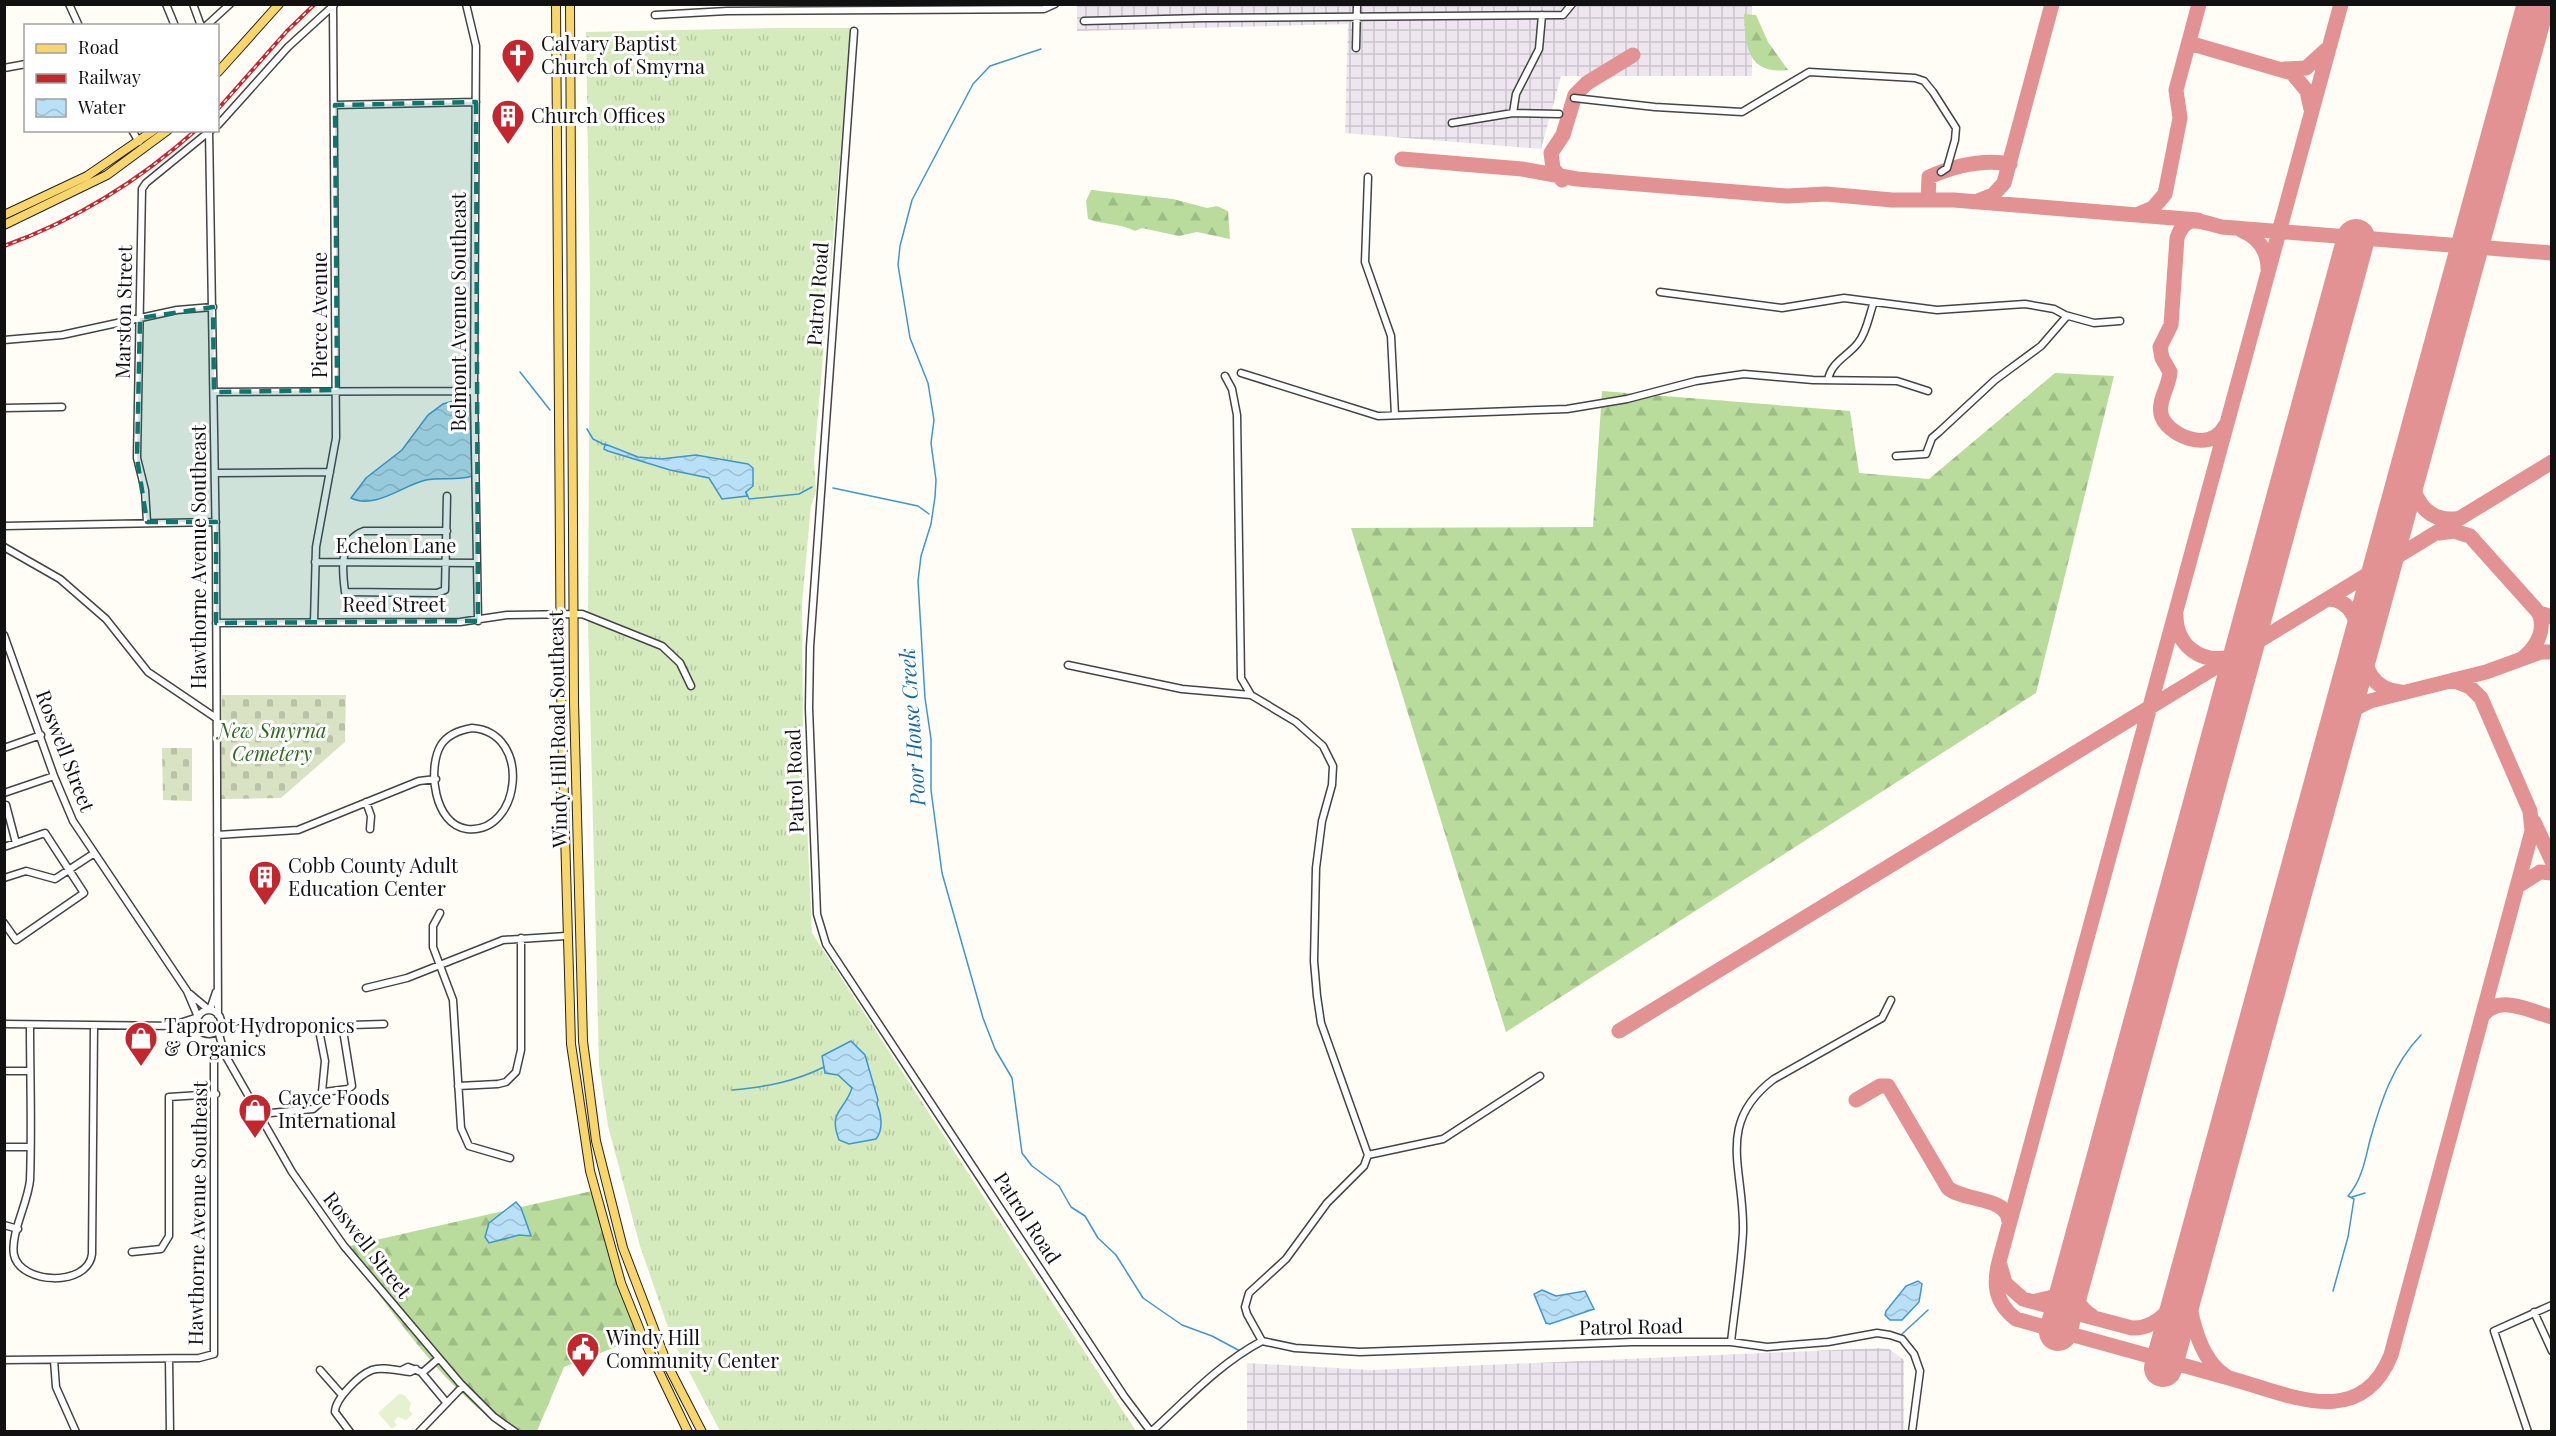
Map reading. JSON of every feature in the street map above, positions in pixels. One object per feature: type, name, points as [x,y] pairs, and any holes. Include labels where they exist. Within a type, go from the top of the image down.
[{"type":"main road","points":[[219,71],[279,4]]},
{"type":"main road","name":"Windy Hill Road Southeast","points":[[556,4],[561,615],[566,936],[571,1044],[590,1171],[621,1283],[643,1338],[688,1431]]},
{"type":"main road","name":"Windy Hill Road Southeast","points":[[570,4],[573,614],[580,988],[589,1097],[607,1191],[632,1276],[668,1366],[702,1431]]},
{"type":"main road","points":[[4,215],[78,181],[152,132]]},
{"type":"main road","points":[[4,225],[107,175],[165,132]]},
{"type":"street","points":[[69,4],[78,24]]},
{"type":"street","points":[[166,4],[174,24]]},
{"type":"street","points":[[193,4],[200,24]]},
{"type":"street","points":[[208,24],[230,4]]},
{"type":"street","name":"Belmont Avenue Southeast","points":[[466,4],[475,39],[474,391],[478,621]]},
{"type":"street","points":[[794,4],[795,13]]},
{"type":"street","points":[[655,15],[728,11],[795,13],[902,7],[1044,9],[1055,4]]},
{"type":"street","points":[[1356,48],[1357,4]]},
{"type":"street","points":[[1084,21],[1248,17],[1563,15],[1572,4]]},
{"type":"street","points":[[216,5],[222,12]]},
{"type":"street","points":[[219,123],[288,47],[333,5]]},
{"type":"street","name":"Pierce Avenue","points":[[314,622],[315,562],[321,513],[336,443],[333,5]]},
{"type":"street","points":[[1513,113],[1516,94],[1539,49],[1542,15]]},
{"type":"street","name":"Patrol Road","points":[[854,31],[810,647],[810,730],[817,914],[826,944],[1124,1396],[1151,1431]]},
{"type":"street","points":[[4,68],[24,64]]},
{"type":"street","points":[[1574,98],[1655,107],[1742,112],[1809,72],[1915,78],[1924,81],[1956,128],[1947,168],[1941,172]]},
{"type":"street","points":[[335,105],[476,102]]},
{"type":"street","points":[[1452,123],[1513,113],[1559,114]]},
{"type":"street","points":[[133,132],[139,142]]},
{"type":"street","name":"Marston Street","points":[[147,522],[145,490],[138,458],[142,189],[146,183],[209,132]]},
{"type":"street","name":"Hawthorne Avenue Southeast","points":[[210,132],[216,522],[219,1018]]},
{"type":"street","points":[[1368,177],[1365,262],[1391,336],[1395,415]]},
{"type":"street","points":[[1660,292],[1782,308],[1845,298],[1937,310],[2033,305],[2054,309],[2094,323],[2120,321]]},
{"type":"street","points":[[1828,380],[1835,364],[1858,343],[1864,334],[1874,302]]},
{"type":"street","points":[[4,340],[62,335],[140,318],[213,306]]},
{"type":"street","points":[[1896,456],[1926,454],[1932,438],[1995,380],[2041,346],[2067,315]]},
{"type":"street","points":[[1241,373],[1370,415],[1567,409],[1627,399],[1696,381],[1744,374],[1828,380],[1898,381],[1929,391]]},
{"type":"street","points":[[1151,1431],[1210,1379],[1262,1341],[1248,1319],[1245,1306],[1249,1293],[1286,1259],[1327,1203],[1364,1166],[1368,1155],[1321,1023],[1317,996],[1314,961],[1316,868],[1322,821],[1332,785],[1333,766],[1330,755],[1313,736],[1296,722],[1251,695],[1243,684],[1240,666],[1237,415],[1232,389],[1225,376]]},
{"type":"street","points":[[214,392],[474,391]]},
{"type":"street","points":[[4,408],[62,407]]},
{"type":"street","points":[[215,473],[330,472]]},
{"type":"street","points":[[447,496],[447,531],[445,590],[437,594],[345,592],[345,548],[351,537],[364,531],[447,531]]},
{"type":"street","points":[[4,526],[216,522]]},
{"type":"street","points":[[4,547],[40,566],[75,591],[106,619],[148,672],[216,718]]},
{"type":"street","name":"Echelon Lane","points":[[315,562],[477,563]]},
{"type":"street","name":"Reed Street","points":[[216,623],[478,621],[507,615],[573,614],[597,618],[662,646],[680,663],[691,686]]},
{"type":"street","name":"Roswell Street","points":[[4,635],[54,776],[73,821],[187,991],[198,1017]]},
{"type":"street","points":[[1068,665],[1182,688],[1251,695]]},
{"type":"street","points":[[472,728],[488,731],[510,754],[513,772],[509,796],[504,810],[490,825],[467,829],[447,820],[437,800],[436,779],[436,759],[441,744],[454,733],[462,730],[472,728]]},
{"type":"street","points":[[4,748],[40,735]]},
{"type":"street","points":[[4,793],[54,776]]},
{"type":"street","points":[[217,836],[288,832],[419,781],[436,779]]},
{"type":"street","points":[[366,802],[371,816],[370,829]]},
{"type":"street","points":[[6,805],[16,843]]},
{"type":"street","points":[[4,847],[45,833],[84,893],[16,940],[4,923]]},
{"type":"street","points":[[4,878],[16,872],[26,871],[55,879],[70,872],[93,854]]},
{"type":"street","points":[[440,913],[433,926],[432,934],[438,965],[453,1000],[461,1128],[469,1146],[510,1158]]},
{"type":"street","points":[[366,988],[407,978],[491,943],[521,938],[566,936]]},
{"type":"street","points":[[458,1086],[498,1084],[506,1082],[516,1072],[520,1050],[521,938]]},
{"type":"street","name":"Hawthorne Avenue Southeast","points":[[210,1010],[219,983]]},
{"type":"street","name":"Roswell Street","points":[[187,991],[210,1010]]},
{"type":"street","points":[[1731,1342],[1743,1232],[1735,1144],[1742,1114],[1757,1091],[1882,1018],[1891,1000]]},
{"type":"street","points":[[171,1026],[198,1017],[210,1010],[235,1028]]},
{"type":"street","points":[[198,1017],[202,1031]]},
{"type":"street","points":[[218,1029],[219,1018]]},
{"type":"street","points":[[4,1024],[171,1026],[213,1033],[218,1029],[235,1028],[384,1024]]},
{"type":"street","points":[[324,1092],[348,1089],[352,1086],[342,1024]]},
{"type":"street","points":[[30,1025],[30,1147],[27,1197],[14,1255],[22,1270],[29,1274],[70,1277],[83,1272],[91,1260],[94,1026]]},
{"type":"street","points":[[260,1114],[313,1108],[321,1102],[326,1061],[318,1025]]},
{"type":"street","name":"Roswell Street","points":[[218,1029],[225,1055],[315,1207],[438,1359],[494,1417],[515,1431]]},
{"type":"street","name":"Roswell Street","points":[[202,1031],[214,1047],[225,1055]]},
{"type":"street","name":"Hawthorne Avenue Southeast","points":[[169,1359],[210,1357],[214,1354],[216,1347],[216,1068],[214,1047]]},
{"type":"street","name":"Hawthorne Avenue Southeast","points":[[216,1068],[225,1055]]},
{"type":"street","points":[[4,1071],[30,1071]]},
{"type":"street","points":[[1368,1155],[1443,1139],[1540,1076]]},
{"type":"street","points":[[132,1252],[161,1249],[169,1236],[169,1096],[216,1094]]},
{"type":"street","points":[[4,1147],[30,1147]]},
{"type":"street","points":[[4,1225],[18,1229]]},
{"type":"street","points":[[2528,1431],[2494,1331],[2552,1305]]},
{"type":"street","points":[[2534,1312],[2552,1351]]},
{"type":"street","name":"Patrol Road","points":[[1262,1341],[1294,1348],[1360,1352],[1632,1342],[1731,1342],[1767,1347],[1828,1342],[1877,1334],[1902,1339],[1914,1354],[1920,1371],[1912,1431]]},
{"type":"street","points":[[4,1360],[169,1359],[170,1431]]},
{"type":"street","points":[[339,1431],[348,1429],[335,1412],[336,1402],[371,1371],[419,1371],[438,1359]]},
{"type":"street","points":[[54,1360],[56,1387],[76,1431]]},
{"type":"street","points":[[320,1370],[342,1395]]},
{"type":"street","points":[[419,1371],[446,1402]]},
{"type":"street","points":[[419,1431],[440,1413],[446,1402],[463,1386]]},
{"type":"highlighted area","points":[[476,102],[478,621],[216,623],[216,522],[147,522],[137,458],[140,318],[213,307],[214,392],[337,390],[335,105]]},
{"type":"shaded area","points":[[1077,5],[1752,5],[1752,76],[1561,76],[1541,149],[1345,133],[1348,24],[1077,31]]},
{"type":"shaded area","points":[[1889,1349],[1904,1360],[1904,1431],[1247,1431],[1247,1363],[1372,1370]]},
{"type":"green space","points":[[1744,14],[1756,15],[1768,42],[1788,70],[1764,68],[1756,63],[1748,47]]},
{"type":"green space","points":[[851,28],[814,461],[816,491],[811,506],[802,603],[803,737],[812,933],[1136,1431],[720,1431],[672,1339],[640,1246],[608,1126],[599,1065],[588,622],[590,279],[586,32]]},
{"type":"green space","points":[[1091,190],[1173,199],[1207,208],[1217,206],[1228,211],[1230,239],[1197,232],[1179,236],[1142,228],[1135,231],[1088,219],[1086,201]]},
{"type":"green space","points":[[2055,373],[2114,376],[2036,693],[1506,1032],[1351,528],[1593,527],[1602,391],[1850,411],[1859,473],[1929,479]]},
{"type":"green space","name":"New Smyrna Cemetery","points":[[222,695],[346,695],[345,742],[281,798],[221,799]]},
{"type":"green space","points":[[162,748],[192,748],[192,801],[163,800]]},
{"type":"green space","points":[[592,1191],[614,1274],[639,1338],[564,1367],[537,1431],[514,1431],[492,1418],[468,1399],[399,1322],[345,1247]]},
{"type":"green space","points":[[399,1394],[404,1395],[411,1403],[409,1410],[413,1414],[406,1420],[398,1417],[394,1421],[397,1425],[392,1429],[378,1413]]},
{"type":"water","points":[[465,400],[470,405],[472,476],[426,480],[370,501],[351,498],[366,478],[402,450],[428,415],[443,404]]},
{"type":"water","points":[[605,444],[638,457],[661,459],[696,455],[748,464],[753,468],[753,486],[746,492],[747,496],[722,499],[709,478],[670,470],[608,451],[604,449]]},
{"type":"water","points":[[851,1041],[865,1055],[878,1100],[881,1122],[876,1139],[849,1144],[839,1140],[835,1123],[838,1112],[852,1088],[838,1075],[825,1073],[822,1056]]},
{"type":"water","points":[[516,1202],[521,1208],[531,1236],[519,1235],[489,1243],[485,1237],[489,1223]]},
{"type":"water","points":[[1918,1281],[1922,1284],[1919,1302],[1902,1320],[1890,1320],[1885,1315],[1886,1311],[1906,1286]]},
{"type":"water","points":[[1542,1290],[1556,1296],[1585,1291],[1594,1309],[1550,1324],[1546,1323],[1534,1294]]},
{"type":"waterway","name":"Poor House Creek","points":[[1041,49],[990,66],[973,84],[912,200],[900,246],[898,265],[910,338],[928,383],[934,420],[931,443],[936,480],[935,497],[931,524],[921,556],[918,581],[925,698],[931,739],[931,790],[942,873],[983,1018],[995,1049],[1012,1078],[1022,1153],[1032,1166],[1059,1186],[1071,1207],[1085,1216],[1098,1238],[1116,1255],[1143,1298],[1182,1325],[1212,1336],[1240,1351]]},
{"type":"waterway","points":[[520,372],[550,410]]},
{"type":"waterway","points":[[587,429],[593,439],[605,445]]},
{"type":"waterway","points":[[746,492],[749,499],[799,494],[812,487]]},
{"type":"waterway","points":[[833,488],[918,506],[929,514]]},
{"type":"waterway","points":[[2333,1291],[2348,1237],[2354,1199],[2348,1196],[2362,1170],[2374,1125],[2389,1084],[2403,1058],[2421,1035]]},
{"type":"waterway","points":[[732,1090],[779,1083],[824,1067]]},
{"type":"waterway","points":[[2352,1197],[2365,1193]]},
{"type":"waterway","points":[[1902,1334],[1928,1310]]},
{"type":"taxiway","points":[[1978,201],[1993,195],[2004,183],[2052,4]]},
{"type":"taxiway","points":[[2139,214],[2153,208],[2165,194],[2180,118],[2176,90],[2199,4]]},
{"type":"taxiway","points":[[2189,1273],[2189,1301],[2201,1346],[2218,1370],[2229,1378],[2016,1319],[2003,1306],[1996,1284],[2000,1258],[2341,4]]},
{"type":"taxiway","points":[[2189,43],[2292,73],[2307,91],[2311,109]]},
{"type":"taxiway","points":[[2284,69],[2306,68],[2327,49]]},
{"type":"taxiway","points":[[1562,180],[1553,168],[1551,153],[1563,135],[1575,95],[1587,83],[1633,55]]},
{"type":"taxiway","points":[[1402,159],[1522,169],[1577,179],[1787,196],[1826,194],[1892,200],[1954,200],[2198,220]]},
{"type":"taxiway","points":[[1928,200],[1929,177],[1969,164],[1990,162],[2010,164]]},
{"type":"taxiway","points":[[2225,426],[2218,435],[2209,439],[2189,438],[2171,428],[2164,421],[2160,409],[2170,372],[2162,358],[2160,347],[2171,325],[2177,238],[2185,224],[2196,221],[2222,227],[2552,253]]},
{"type":"taxiway","points":[[2241,230],[2261,245],[2268,262],[2268,269]]},
{"type":"taxiway","points":[[1619,1031],[2552,462]]},
{"type":"taxiway","points":[[2410,464],[2416,496],[2428,512],[2437,517],[2460,518]]},
{"type":"taxiway","points":[[2439,533],[2454,531],[2470,536],[2539,613],[2552,617]]},
{"type":"taxiway","points":[[2377,585],[2390,564]]},
{"type":"taxiway","points":[[2328,599],[2336,600],[2349,608],[2356,622],[2360,645]]},
{"type":"taxiway","points":[[2523,658],[2538,638],[2541,626],[2539,613]]},
{"type":"taxiway","points":[[2176,615],[2180,636],[2192,650],[2209,658],[2230,657]]},
{"type":"taxiway","points":[[2363,636],[2366,665],[2375,681],[2390,690],[2401,692]]},
{"type":"taxiway","points":[[2337,733],[2352,710],[2370,701],[2486,672],[2541,652],[2552,652]]},
{"type":"taxiway","points":[[2229,1378],[2298,1398],[2320,1401],[2342,1400],[2361,1393],[2378,1379],[2391,1355],[2532,831],[2530,811],[2481,698],[2470,687],[2453,680]]},
{"type":"taxiway","points":[[2534,822],[2552,861]]},
{"type":"taxiway","points":[[2518,886],[2540,872],[2552,873]]},
{"type":"taxiway","points":[[2483,1015],[2490,1009],[2507,1005],[2552,1017]]},
{"type":"taxiway","points":[[1856,1100],[1880,1086],[1888,1086],[1948,1188],[1964,1196],[1984,1200],[2001,1208],[2007,1214],[2009,1222]]},
{"type":"taxiway","points":[[2000,1265],[2005,1283],[2023,1299],[2132,1328],[2143,1327],[2160,1319],[2173,1304],[2188,1277]]},
{"type":"taxiway","points":[[2073,1276],[2076,1299],[2092,1316]]},
{"type":"taxiway","points":[[2036,1301],[2057,1296],[2073,1276]]},
{"type":"runway","points":[[2163,1368],[2536,4]]},
{"type":"runway","points":[[2058,1332],[2356,238]]},
{"type":"railway","points":[[219,108],[287,31],[315,4]]},
{"type":"railway","points":[[4,246],[56,224],[106,197],[152,166],[194,132]]},
{"type":"place","name":"Calvary Baptist Church of Smyrna","points":[[518,84]]},
{"type":"place","name":"Church Offices","points":[[508,145]]},
{"type":"place","name":"Cobb County Adult Education Center","points":[[265,906]]},
{"type":"place","name":"Taproot Hydroponics & Organics","points":[[141,1067]]},
{"type":"place","name":"Cayce Foods International","points":[[255,1139]]},
{"type":"place","name":"Windy Hill Community Center","points":[[583,1378]]}]
